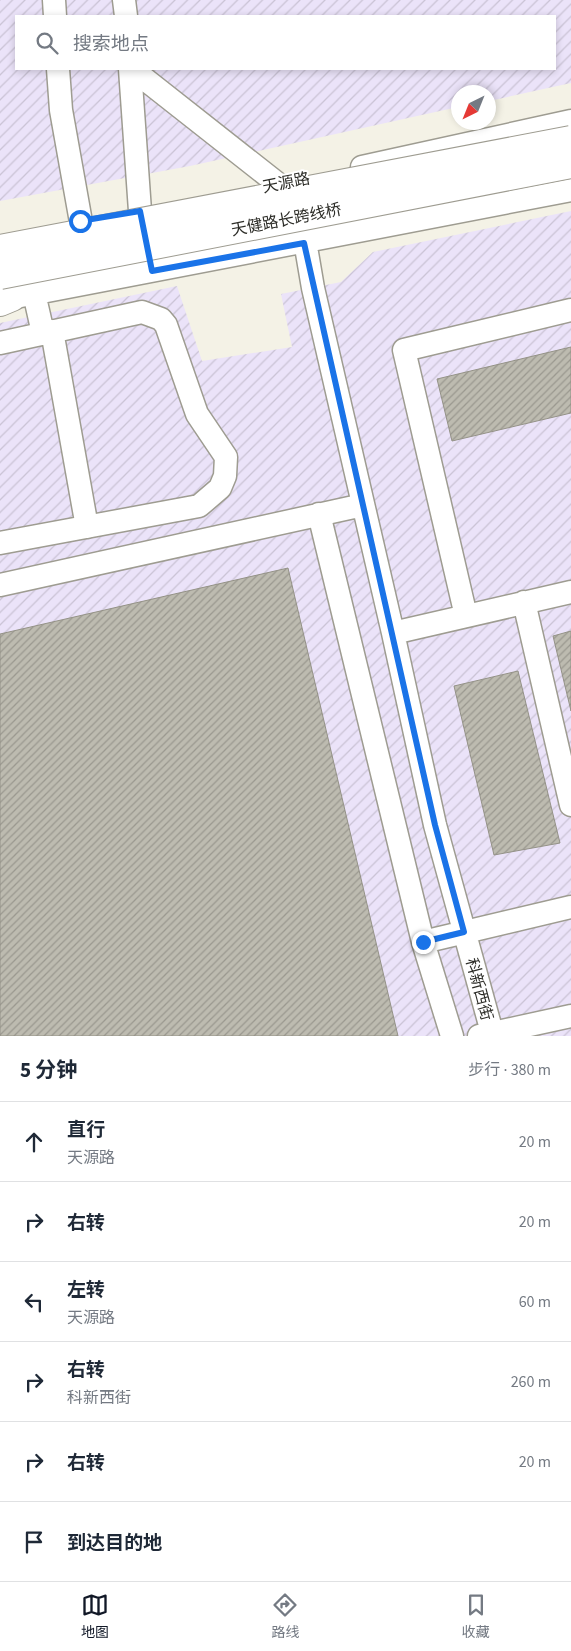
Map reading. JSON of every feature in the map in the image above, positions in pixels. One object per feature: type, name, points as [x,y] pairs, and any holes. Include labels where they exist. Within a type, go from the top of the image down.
[{"type":"main road","name":"天健路长跨线桥","points":[[0,249],[571,140]]},
{"type":"main road","name":"天健路长跨线桥","points":[[9,293],[571,164]]},
{"type":"street","points":[[54,0],[55,15]]},
{"type":"street","points":[[124,0],[126,15]]},
{"type":"street","points":[[58,70],[61,110],[92,282]]},
{"type":"street","points":[[131,70],[140,211],[152,271]]},
{"type":"street","points":[[132,70],[286,183]]},
{"type":"street","name":"天源路","points":[[0,237],[286,183],[571,121]]},
{"type":"street","name":"科新西街","points":[[286,183],[304,243],[435,825],[464,932],[488,1035]]},
{"type":"street","points":[[9,293],[92,282],[304,243],[571,190]]},
{"type":"street","points":[[9,293],[48,332],[88,526]]},
{"type":"street","points":[[466,616],[404,350],[571,310]]},
{"type":"street","points":[[0,343],[142,312],[161,319],[166,325],[197,414],[226,457],[225,476],[220,488],[199,506],[0,543]]},
{"type":"street","points":[[0,585],[363,505]]},
{"type":"street","points":[[319,514],[423,942],[452,1036]]},
{"type":"street","points":[[393,632],[571,592]]},
{"type":"street","points":[[524,602],[571,805]]},
{"type":"street","points":[[423,942],[571,907]]},
{"type":"street","points":[[488,1035],[571,1016]]},
{"type":"shaded area","points":[[0,0],[571,0],[571,83],[496,99],[496,85],[451,85],[451,109],[190,166],[0,201]]},
{"type":"shaded area","points":[[571,211],[571,1036],[0,1036],[0,323],[177,286],[202,361],[292,347],[281,294],[341,282],[373,252]]},
{"type":"building","points":[[571,347],[571,413],[452,441],[437,379]]},
{"type":"building","points":[[288,568],[398,1036],[0,1036],[0,634]]},
{"type":"building","points":[[571,631],[571,711],[553,636]]},
{"type":"building","points":[[518,671],[560,843],[494,855],[454,686]]},
{"type":"route","points":[[80,221],[140,211],[152,271],[304,243],[435,825],[464,932],[423,942]]}]
